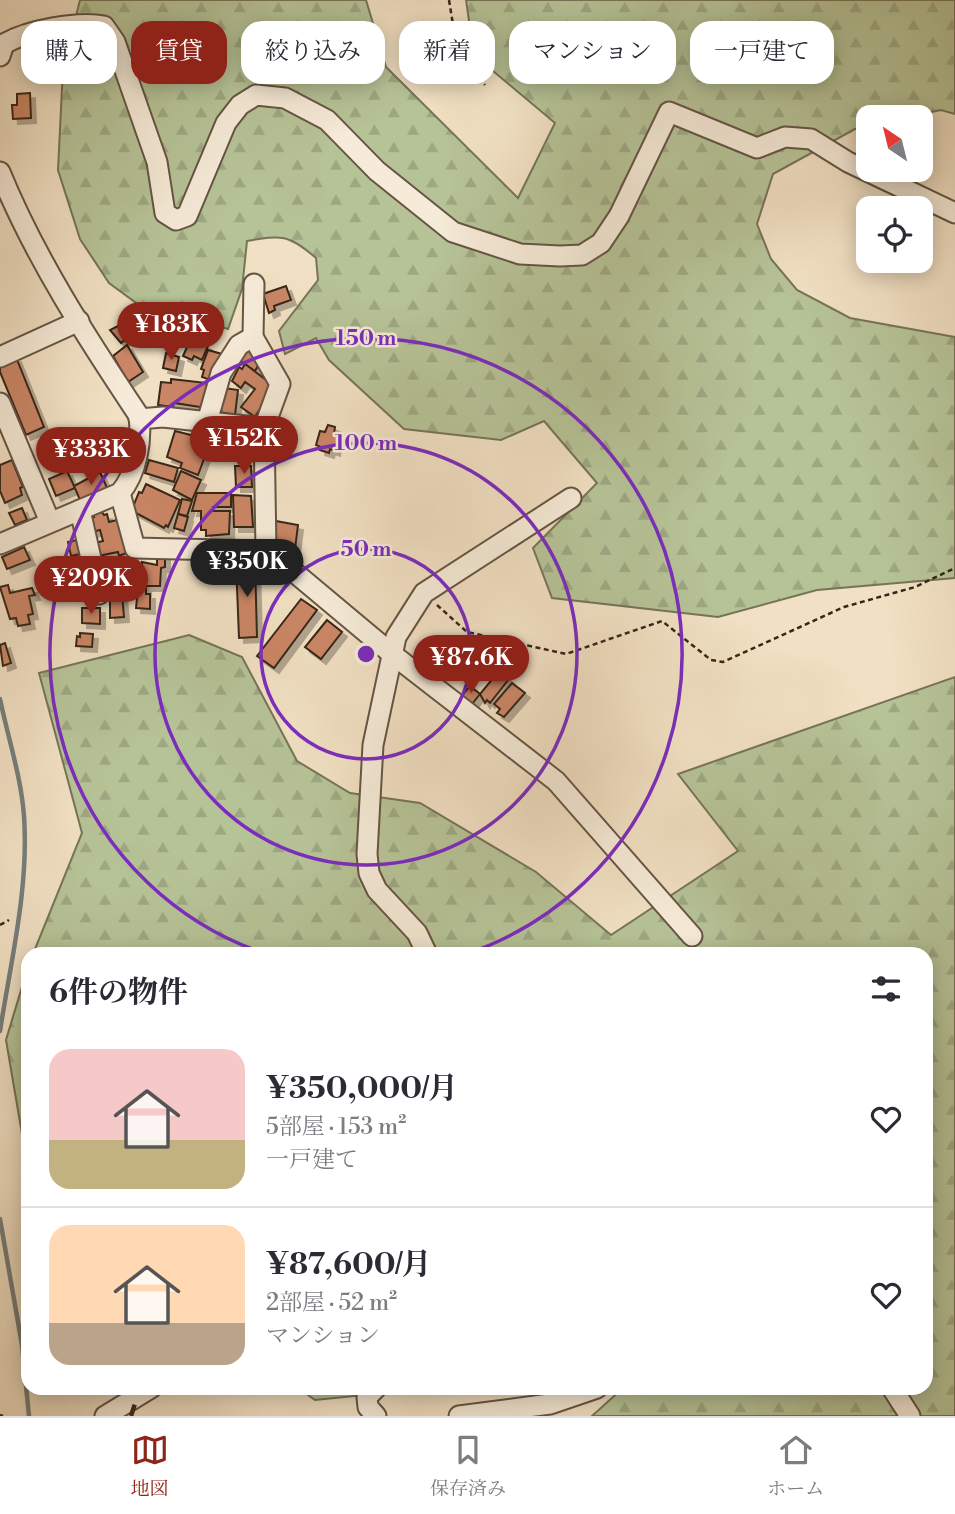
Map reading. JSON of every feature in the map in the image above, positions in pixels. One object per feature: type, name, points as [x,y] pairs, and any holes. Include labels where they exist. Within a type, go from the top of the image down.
[{"type":"street","points":[[0,56],[4,44],[16,37],[90,23],[104,26],[115,43],[157,162],[165,213],[176,220],[187,216],[226,123],[240,105],[256,95],[285,99],[327,120],[377,171],[453,232],[520,254],[582,256],[601,243],[619,216],[668,112],[757,148],[785,137],[811,139],[848,162],[955,214]]},
{"type":"street","points":[[0,172],[17,213],[139,419],[141,432],[128,483],[120,493],[0,544]]},
{"type":"street","points":[[254,284],[253,337],[280,384],[264,428],[265,551]]},
{"type":"street","points":[[0,357],[79,321]]},
{"type":"street","points":[[207,422],[221,373],[239,345],[253,337]]},
{"type":"street","points":[[0,404],[50,522]]},
{"type":"street","points":[[139,419],[163,417],[264,428]]},
{"type":"street","points":[[120,493],[135,548],[265,551],[282,562],[556,782],[692,936]]},
{"type":"street","points":[[424,947],[417,933],[377,890],[369,873],[367,854],[373,746],[396,637],[424,593],[571,498]]},
{"type":"street","points":[[80,510],[99,594]]},
{"type":"street","points":[[105,1416],[140,1395]]},
{"type":"street","points":[[369,1395],[368,1407],[376,1416]]},
{"type":"street","points":[[459,1416],[550,1404],[576,1395]]},
{"type":"street","points":[[896,1395],[910,1416]]},
{"type":"path","points":[[449,0],[456,43],[485,85]]},
{"type":"path","points":[[424,593],[467,632],[566,654],[662,621],[711,660],[723,662],[844,607],[915,587],[955,568]]},
{"type":"path","points":[[0,925],[9,920]]},
{"type":"green space","points":[[80,0],[366,0],[372,21],[241,21],[241,84],[385,84],[385,64],[399,80],[399,84],[403,84],[518,198],[555,123],[495,73],[495,21],[469,21],[466,0],[955,0],[955,114],[941,110],[933,112],[933,105],[856,105],[856,129],[773,174],[757,224],[771,259],[797,290],[850,318],[955,337],[955,578],[817,590],[718,617],[552,598],[533,548],[597,483],[544,421],[501,440],[404,429],[329,360],[316,338],[285,354],[279,331],[318,280],[316,258],[298,244],[277,237],[247,241],[242,289],[228,329],[139,305],[109,283],[80,239],[58,170],[62,84],[117,84],[117,21],[75,21]]},
{"type":"green space","points":[[189,635],[242,657],[297,761],[350,793],[420,803],[536,872],[611,935],[738,851],[678,774],[955,677],[955,1416],[592,1416],[615,1395],[933,1395],[933,947],[36,947],[82,833],[39,673]]},
{"type":"green space","points":[[21,990],[21,1128],[6,1040]]},
{"type":"green space","points":[[308,1395],[365,1395],[315,1400]]},
{"type":"building","points":[[30,93],[31,118],[13,119],[12,105],[17,105],[17,94]]},
{"type":"building","points":[[286,286],[291,300],[274,306],[275,310],[269,313],[263,294]]},
{"type":"building","points":[[118,326],[127,338],[121,343],[110,330]]},
{"type":"building","points":[[191,338],[208,346],[202,360],[194,356],[192,360],[183,356]]},
{"type":"building","points":[[127,345],[143,372],[128,382],[113,356]]},
{"type":"building","points":[[244,347],[262,359],[255,371],[236,358]]},
{"type":"building","points":[[208,350],[222,354],[213,381],[202,377],[204,370],[201,369]]},
{"type":"building","points":[[166,353],[179,357],[176,371],[163,368]]},
{"type":"building","points":[[16,357],[44,427],[26,435],[0,372],[0,363]]},
{"type":"building","points":[[245,364],[274,386],[255,417],[241,407],[255,389],[245,382],[241,388],[232,381],[239,367],[242,369]]},
{"type":"building","points":[[171,379],[207,383],[203,405],[158,405],[161,382],[171,383]]},
{"type":"building","points":[[224,388],[238,390],[235,415],[219,412]]},
{"type":"building","points":[[328,425],[335,427],[334,434],[339,435],[335,451],[330,449],[329,453],[320,450],[321,447],[316,445],[320,431],[325,432]]},
{"type":"building","points":[[229,428],[239,430],[236,451],[226,449]]},
{"type":"building","points":[[175,431],[211,440],[198,475],[180,468],[182,463],[167,457]]},
{"type":"building","points":[[12,460],[23,487],[20,488],[22,495],[5,503],[0,491],[0,465]]},
{"type":"building","points":[[149,460],[178,468],[174,482],[145,473]]},
{"type":"building","points":[[235,466],[251,466],[252,487],[236,487]]},
{"type":"building","points":[[67,471],[75,488],[56,496],[49,479]]},
{"type":"building","points":[[181,471],[201,480],[192,500],[173,490]]},
{"type":"building","points":[[100,472],[108,490],[80,500],[74,486]]},
{"type":"building","points":[[146,484],[180,500],[168,527],[166,525],[164,528],[134,512],[133,507],[139,492],[142,493]]},
{"type":"building","points":[[197,493],[231,493],[231,507],[213,507],[213,511],[230,511],[229,534],[206,536],[206,530],[201,530],[201,511],[192,511]]},
{"type":"building","points":[[233,495],[251,496],[253,527],[234,527]]},
{"type":"building","points":[[182,499],[192,501],[187,516],[178,514]]},
{"type":"building","points":[[22,508],[27,520],[15,525],[9,513]]},
{"type":"building","points":[[102,512],[107,514],[109,522],[117,520],[129,552],[119,556],[118,552],[98,556],[95,543],[103,541],[100,530],[92,532],[89,518]]},
{"type":"building","points":[[178,514],[188,517],[184,531],[174,528]]},
{"type":"building","points":[[276,521],[298,525],[295,549],[276,545]]},
{"type":"building","points":[[82,539],[85,553],[71,556],[68,542]]},
{"type":"building","points":[[24,547],[30,560],[7,569],[2,557]]},
{"type":"building","points":[[157,555],[165,555],[160,586],[146,586],[146,594],[150,594],[150,609],[136,608],[140,567],[142,562],[157,565]]},
{"type":"building","points":[[98,559],[110,559],[111,568],[117,568],[116,561],[127,561],[129,592],[122,593],[124,617],[110,618],[110,588],[104,589]]},
{"type":"building","points":[[255,561],[257,637],[239,638],[236,562]]},
{"type":"building","points":[[88,567],[91,590],[78,592],[74,569]]},
{"type":"building","points":[[8,585],[10,593],[32,588],[35,595],[29,596],[33,614],[28,615],[30,624],[18,626],[16,618],[10,619],[0,587]]},
{"type":"building","points":[[301,599],[317,610],[274,668],[257,656]]},
{"type":"building","points":[[82,608],[100,608],[100,624],[82,623]]},
{"type":"building","points":[[327,620],[342,632],[321,659],[305,647]]},
{"type":"building","points":[[80,633],[93,634],[92,647],[76,646]]},
{"type":"building","points":[[5,643],[11,663],[3,666],[0,645]]},
{"type":"building","points":[[499,671],[509,679],[490,703],[487,700],[485,703],[480,694]]},
{"type":"building","points":[[512,683],[525,693],[504,717],[497,713],[500,709],[494,704]]},
{"type":"building","points":[[470,686],[480,694],[472,704],[462,696]]},
{"type":"waterway","points":[[0,699],[20,786],[25,843],[22,897],[0,1031]]},
{"type":"waterway","points":[[0,1219],[21,1339]]},
{"type":"waterway","points":[[27,1395],[29,1416]]},
{"type":"railway","points":[[131,1416],[138,1395]]}]
